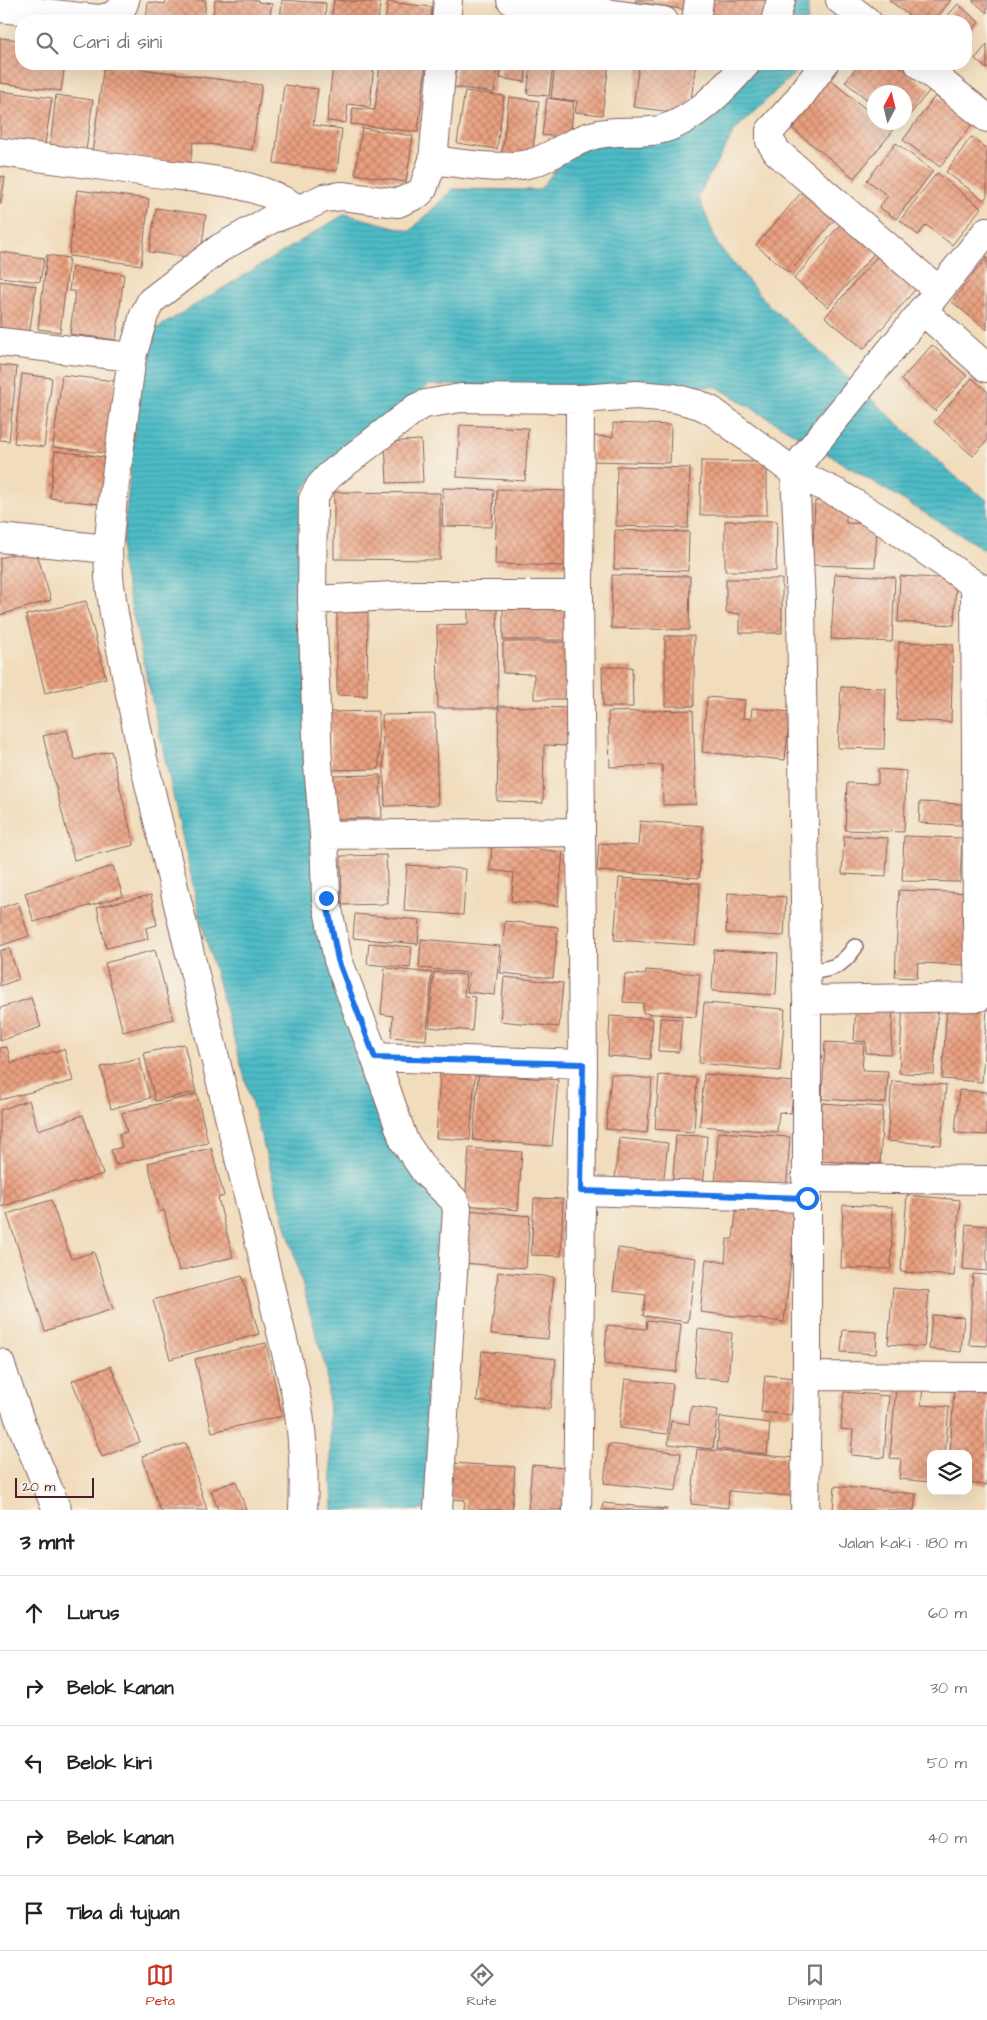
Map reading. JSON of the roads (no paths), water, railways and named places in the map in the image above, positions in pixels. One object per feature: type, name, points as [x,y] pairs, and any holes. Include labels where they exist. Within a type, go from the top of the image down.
[{"type":"street","points":[[115,15],[118,13],[125,0]]},
{"type":"street","points":[[447,15],[448,0]]},
{"type":"street","points":[[511,0],[620,15]]},
{"type":"street","points":[[697,15],[699,0]]},
{"type":"street","points":[[777,15],[782,0]]},
{"type":"street","points":[[828,0],[831,15]]},
{"type":"street","points":[[840,0],[859,15]]},
{"type":"street","points":[[0,8],[62,15]]},
{"type":"street","points":[[303,1510],[305,1467],[301,1422],[295,1390],[143,759],[114,614],[109,578],[108,548],[132,357],[141,324],[151,301],[220,248],[270,220],[334,196],[386,203],[405,201],[418,194],[423,189],[433,160],[441,70]]},
{"type":"street","points":[[433,160],[504,166],[532,162],[573,141],[605,132],[654,131],[676,124],[697,112],[724,89],[741,70]]},
{"type":"street","points":[[820,70],[796,102],[770,131],[770,141],[777,152],[930,300],[987,368]]},
{"type":"street","points":[[927,70],[987,118]]},
{"type":"street","points":[[0,152],[220,182],[266,192],[283,199],[298,209]]},
{"type":"street","points":[[804,1510],[807,1376],[808,1000],[798,467],[987,231]]},
{"type":"street","points":[[0,342],[132,357]]},
{"type":"street","points":[[438,1510],[457,1209],[454,1200],[426,1173],[404,1141],[338,960],[326,898],[324,835],[318,765],[312,600],[312,513],[313,499],[330,475],[409,413],[425,404],[461,398],[580,399],[636,395],[674,398],[694,403],[722,418],[882,520],[981,588],[977,921],[983,997],[808,1000]]},
{"type":"street","points":[[576,1510],[583,1064],[579,595],[580,399]]},
{"type":"street","points":[[0,538],[108,548]]},
{"type":"street","points":[[312,600],[414,595],[579,595]]},
{"type":"street","points":[[324,835],[581,832]]},
{"type":"street","points":[[375,1058],[583,1064]]},
{"type":"street","points":[[581,1191],[807,1188],[987,1180]]},
{"type":"street","points":[[0,1364],[20,1421],[57,1510]]},
{"type":"street","points":[[807,1376],[987,1377]]},
{"type":"lane","points":[[806,972],[835,968],[848,958],[855,947]]},
{"type":"water","points":[[787,0],[808,0],[808,15],[785,15]]},
{"type":"water","points":[[748,70],[798,70],[735,130],[698,196],[718,245],[770,306],[955,476],[987,500],[987,551],[717,387],[429,385],[348,442],[302,491],[318,917],[406,1155],[454,1206],[426,1510],[333,1510],[327,1373],[201,921],[121,561],[144,336],[345,214],[410,231],[453,189],[539,190],[578,143],[684,137]]}]
